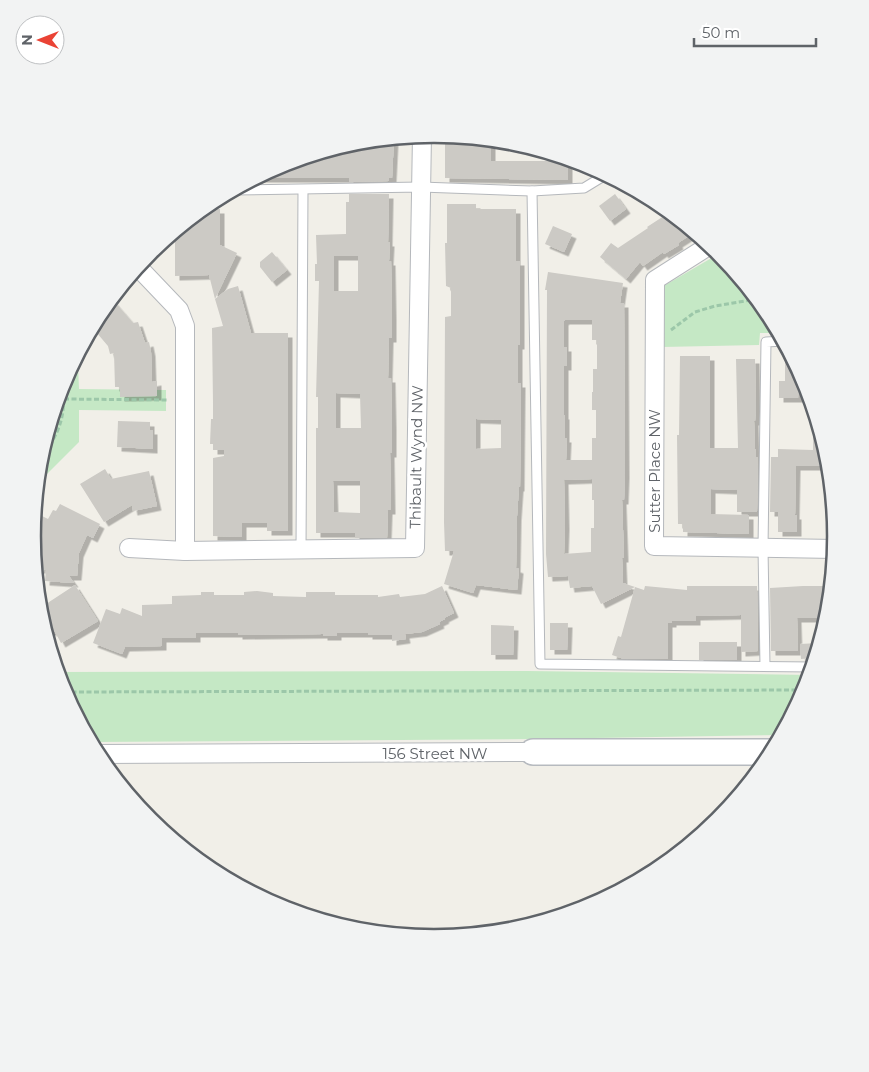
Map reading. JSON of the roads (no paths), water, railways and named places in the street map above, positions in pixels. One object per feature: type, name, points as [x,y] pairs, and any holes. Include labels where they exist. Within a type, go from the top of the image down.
[{"type":"street","name":"Thibault Wynd NW","points":[[129,548],[185,551],[415,548],[422,143]]},
{"type":"street","name":"Sutter Place NW","points":[[704,249],[655,280],[654,546],[828,549]]},
{"type":"street","points":[[143,272],[174,305],[183,318],[185,326],[185,551]]},
{"type":"street","name":"156 Street NW","points":[[108,754],[762,752]]},
{"type":"lane","points":[[248,190],[421,187],[532,191],[584,188],[599,179]]},
{"type":"lane","points":[[301,550],[303,190]]},
{"type":"lane","points":[[532,191],[540,664],[805,667]]},
{"type":"lane","points":[[765,666],[763,548],[766,342],[777,342]]}]
